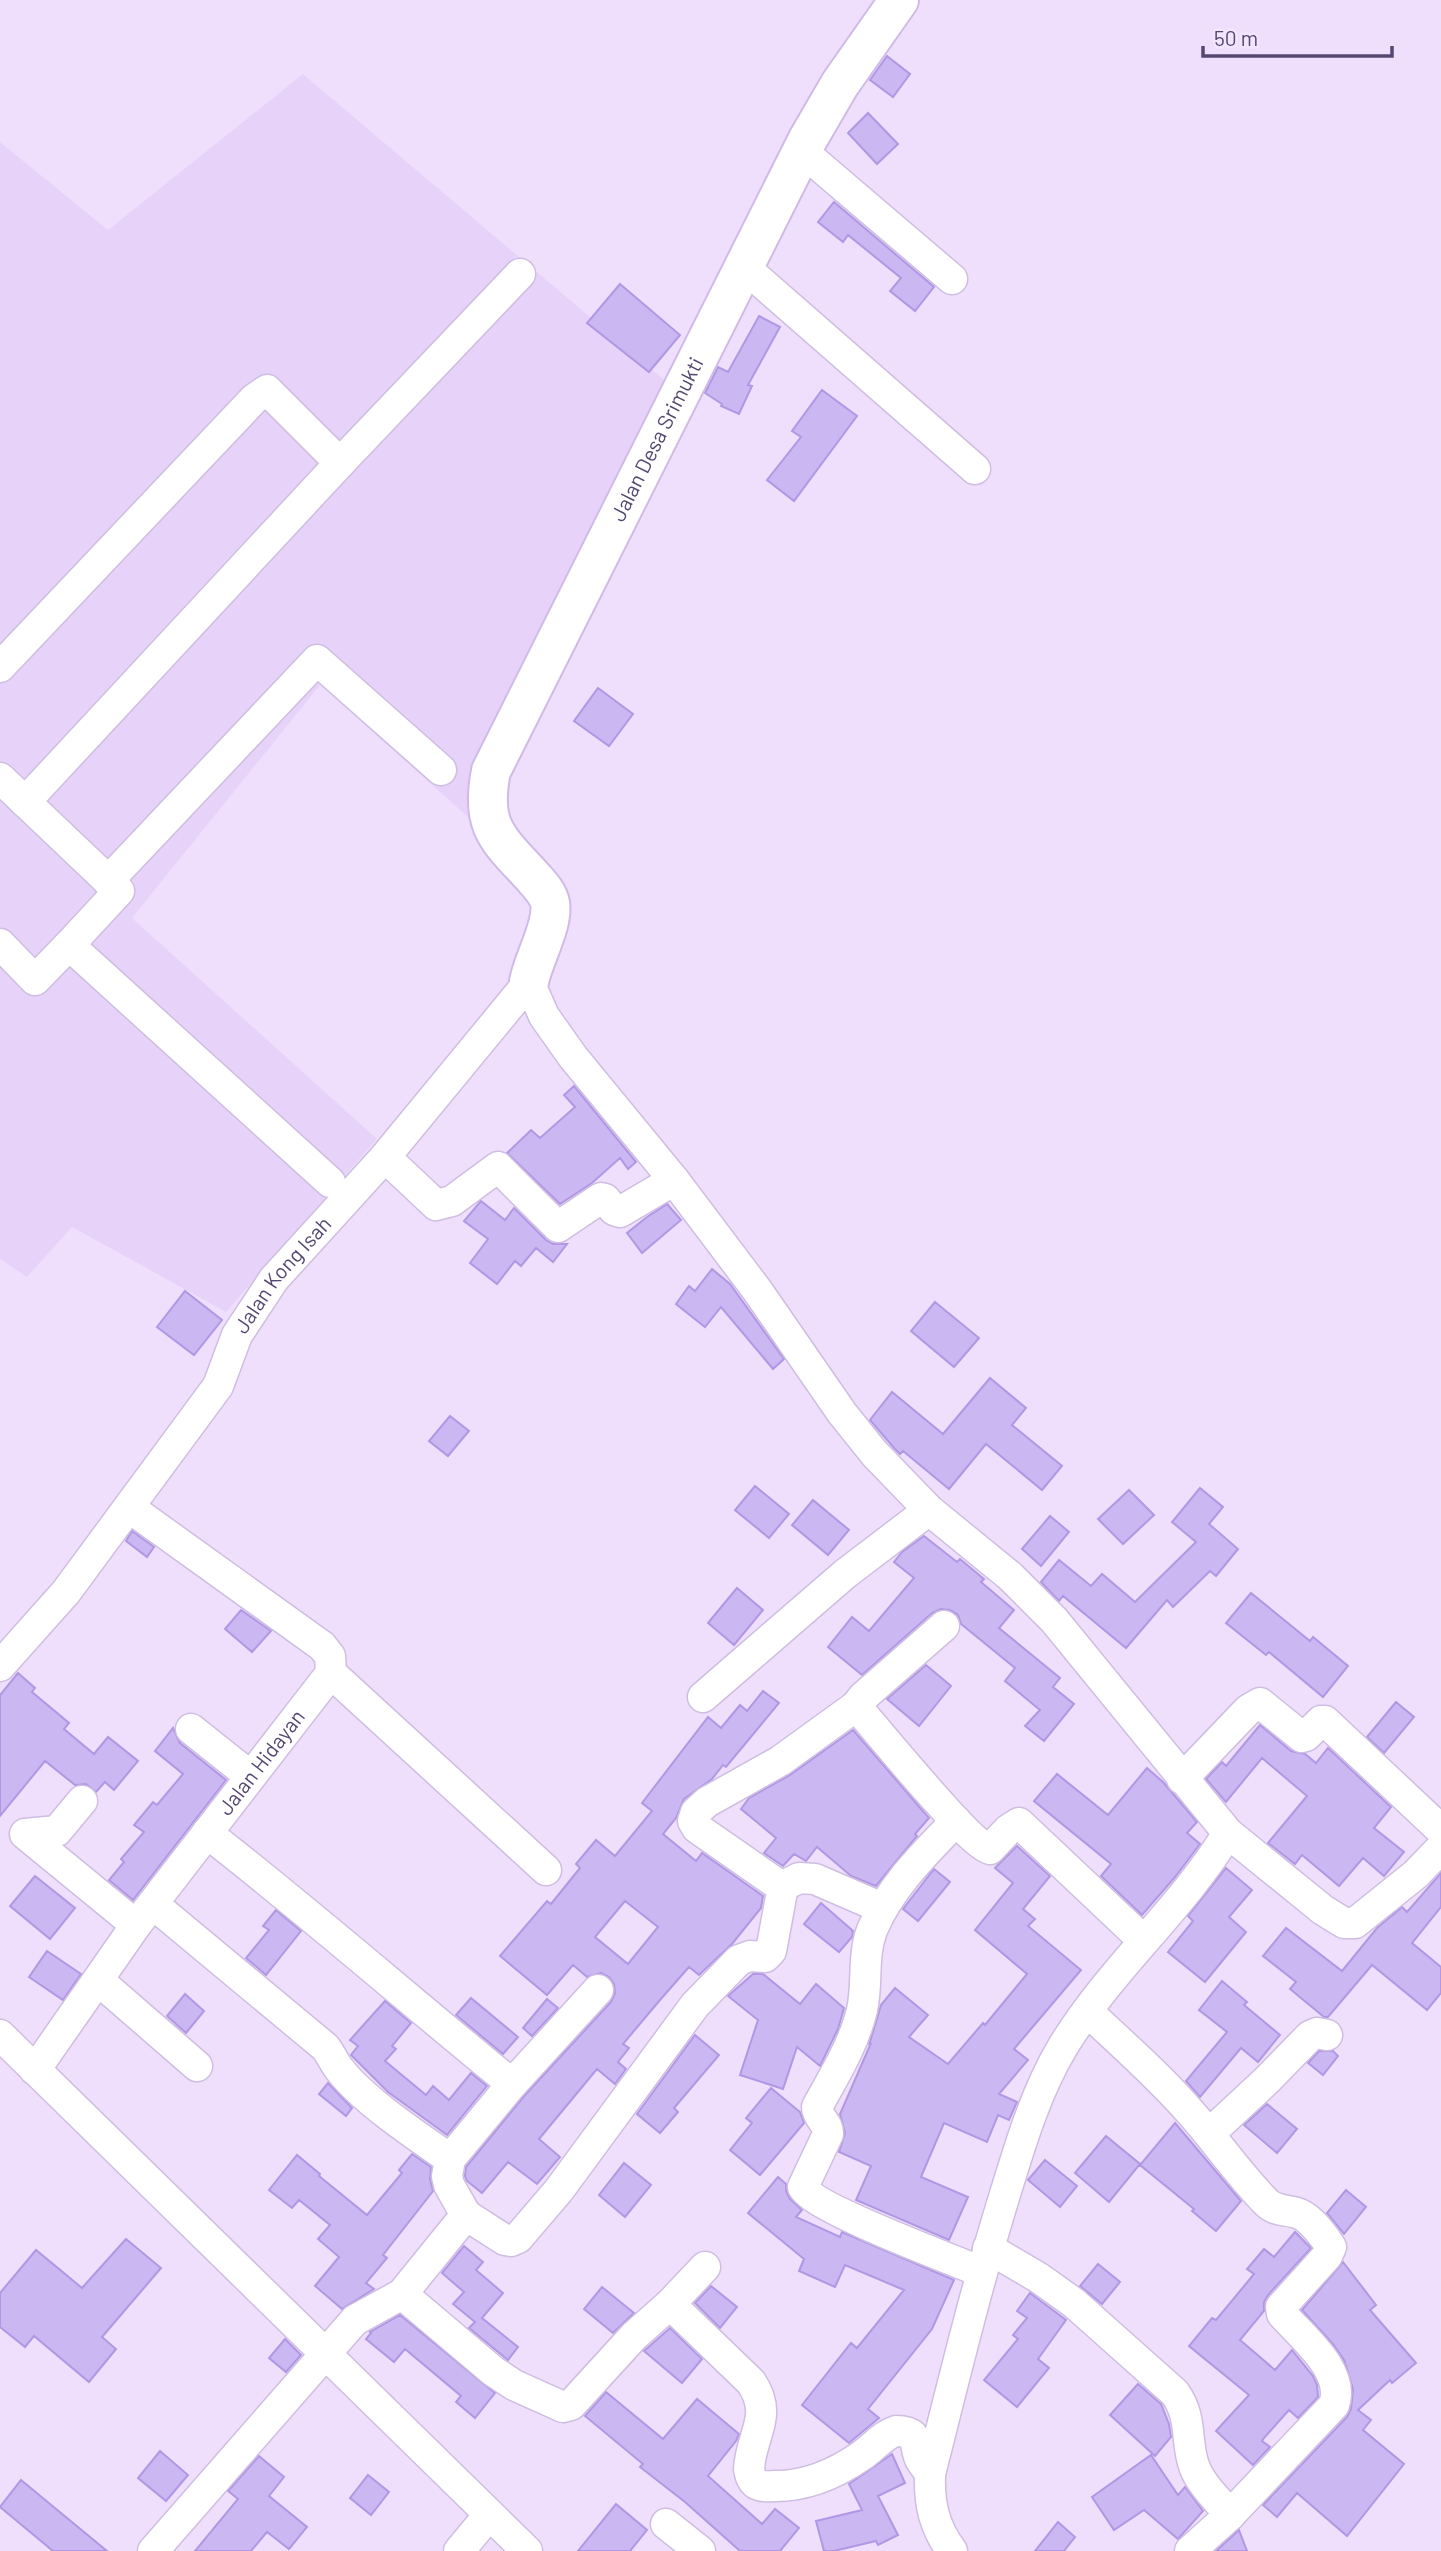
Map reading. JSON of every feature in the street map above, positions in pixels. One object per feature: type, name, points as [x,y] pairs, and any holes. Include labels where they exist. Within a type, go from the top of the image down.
[{"type":"street","name":"Jalan Desa Srimukti","points":[[540,885],[502,843],[493,829],[487,812],[486,796],[491,771],[802,151],[841,84],[899,0]]},
{"type":"street","points":[[802,151],[952,279]]},
{"type":"street","points":[[744,267],[975,469]]},
{"type":"street","points":[[25,802],[520,274]]},
{"type":"street","points":[[0,667],[254,399],[267,390],[340,463]]},
{"type":"street","points":[[108,881],[317,660],[441,771]]},
{"type":"street","points":[[0,778],[119,891],[35,980],[0,944]]},
{"type":"street","name":"Jalan Kong Isah","points":[[0,1666],[66,1592],[218,1387],[237,1335],[267,1289],[385,1157],[528,982],[550,915],[550,904],[540,885]]},
{"type":"street","points":[[69,945],[330,1182]]},
{"type":"street","points":[[528,982],[544,1016],[573,1057],[674,1180],[757,1290],[842,1413],[874,1453],[929,1510],[1010,1576],[1054,1620],[1228,1833],[1322,1910],[1344,1923],[1354,1923],[1416,1874],[1441,1848]]},
{"type":"street","points":[[385,1157],[436,1205],[452,1201],[498,1167],[558,1227],[601,1198],[620,1212],[674,1180]]},
{"type":"street","points":[[130,1507],[321,1646],[330,1656],[331,1673],[546,1870]]},
{"type":"street","points":[[703,1698],[845,1574],[929,1510]]},
{"type":"street","points":[[882,1908],[815,1879],[799,1878],[783,1886],[776,1883],[697,1828],[693,1816],[708,1802],[780,1762],[856,1706],[944,1626]]},
{"type":"street","name":"Jalan Hidayan","points":[[35,2070],[145,1914],[331,1673]]},
{"type":"street","points":[[1182,1779],[1248,1710],[1260,1703],[1302,1737],[1321,1721],[1325,1721],[1441,1830]]},
{"type":"street","points":[[856,1706],[956,1821],[988,1849],[995,1846],[1013,1825],[1022,1825],[1143,1940]]},
{"type":"street","points":[[191,1729],[250,1776]]},
{"type":"street","points":[[13,1839],[57,1831],[82,1801]]},
{"type":"street","points":[[956,1821],[920,1857],[882,1908],[868,1942],[862,2010],[846,2054],[817,2107],[817,2113],[827,2127],[828,2134],[803,2187],[811,2197],[876,2229],[1039,2278],[1074,2303],[1175,2393],[1184,2406],[1188,2420],[1188,2440],[1199,2478],[1230,2515]]},
{"type":"street","points":[[207,1833],[320,1922],[512,2084]]},
{"type":"street","points":[[938,2546],[932,2512],[930,2474],[985,2260],[1038,2096],[1062,2049],[1087,2011],[1212,1859],[1228,1833]]},
{"type":"street","points":[[13,1839],[145,1914],[325,2047],[340,2070],[361,2090],[450,2159]]},
{"type":"street","points":[[598,1990],[512,2084],[450,2159],[447,2176],[449,2185],[466,2215],[505,2240],[518,2238],[559,2190],[704,1995],[743,1957],[761,1958],[771,1951],[783,1886]]},
{"type":"street","points":[[98,1980],[197,2066]]},
{"type":"street","points":[[1087,2011],[1144,2064],[1209,2134],[1217,2147],[1268,2204],[1279,2211],[1302,2216],[1325,2237],[1331,2249],[1281,2307],[1282,2314],[1327,2364],[1337,2393],[1334,2405],[1230,2515],[1190,2551]]},
{"type":"street","points":[[1209,2134],[1310,2036],[1317,2033],[1327,2035]]},
{"type":"street","points":[[0,2035],[527,2551]]},
{"type":"street","points":[[153,2551],[355,2320],[402,2294],[466,2215]]},
{"type":"street","points":[[402,2294],[493,2371],[514,2385],[563,2407],[571,2405],[634,2336],[670,2304],[705,2267]]},
{"type":"street","points":[[670,2304],[751,2382],[760,2395],[762,2412],[749,2469],[755,2484],[761,2487],[796,2486],[826,2477],[897,2431],[908,2432],[914,2436],[920,2459],[930,2474]]},
{"type":"street","points":[[459,2551],[489,2515]]},
{"type":"street","points":[[666,2524],[700,2551]]},
{"type":"shaded area","points":[[303,74],[675,389],[478,826],[320,685],[132,918],[377,1139],[226,1312],[72,1227],[27,1277],[0,1259],[0,142],[108,230]]},
{"type":"building","points":[[887,56],[910,74],[893,97],[870,80]]},
{"type":"building","points":[[868,113],[898,144],[877,164],[848,133]]},
{"type":"building","points":[[834,202],[934,287],[915,311],[890,291],[901,278],[848,235],[843,242],[818,222]]},
{"type":"building","points":[[620,284],[680,335],[649,372],[587,323]]},
{"type":"building","points":[[759,316],[780,327],[748,385],[752,386],[739,414],[721,406],[722,404],[705,393],[718,367],[728,372]]},
{"type":"building","points":[[822,390],[857,416],[794,501],[767,480],[801,437],[792,431]]},
{"type":"building","points":[[598,688],[633,714],[609,746],[574,721]]},
{"type":"building","points":[[574,1086],[636,1162],[628,1169],[620,1158],[592,1183],[560,1204],[507,1153],[531,1130],[540,1138],[575,1107],[564,1095]]},
{"type":"building","points":[[481,1201],[505,1220],[514,1208],[546,1240],[553,1244],[567,1244],[553,1262],[536,1248],[521,1266],[515,1261],[497,1284],[470,1263],[488,1239],[464,1221]]},
{"type":"building","points":[[667,1204],[681,1220],[642,1253],[627,1233]]},
{"type":"building","points":[[712,1269],[730,1284],[784,1359],[773,1369],[721,1307],[705,1327],[676,1304],[689,1286],[695,1291]]},
{"type":"building","points":[[185,1291],[222,1320],[194,1355],[157,1327]]},
{"type":"building","points":[[935,1302],[979,1338],[954,1367],[911,1331]]},
{"type":"building","points":[[990,1378],[1026,1408],[1012,1425],[1062,1466],[1042,1490],[986,1444],[949,1489],[903,1451],[900,1454],[870,1420],[892,1392],[943,1434]]},
{"type":"building","points":[[450,1416],[469,1431],[448,1456],[429,1441]]},
{"type":"building","points":[[755,1486],[789,1514],[769,1538],[735,1510]]},
{"type":"building","points":[[1200,1488],[1223,1507],[1209,1524],[1238,1549],[1216,1576],[1210,1571],[1173,1607],[1167,1600],[1126,1648],[1063,1596],[1059,1601],[1041,1582],[1059,1560],[1091,1586],[1102,1574],[1135,1602],[1196,1542],[1172,1522]]},
{"type":"building","points":[[1129,1490],[1154,1515],[1123,1544],[1098,1519]]},
{"type":"building","points":[[813,1500],[849,1530],[828,1555],[792,1525]]},
{"type":"building","points":[[1050,1516],[1069,1532],[1041,1566],[1022,1549]]},
{"type":"building","points":[[132,1531],[154,1547],[147,1557],[126,1541]]},
{"type":"building","points":[[924,1536],[957,1562],[960,1559],[984,1579],[981,1582],[1014,1610],[999,1628],[1060,1678],[1053,1687],[1074,1704],[1044,1741],[1025,1726],[1040,1710],[1005,1681],[1015,1668],[961,1624],[958,1615],[950,1610],[941,1609],[932,1613],[862,1675],[828,1647],[852,1617],[869,1631],[914,1578],[894,1562],[902,1552]]},
{"type":"building","points":[[737,1588],[763,1610],[734,1645],[708,1623]]},
{"type":"building","points":[[1251,1593],[1310,1641],[1313,1637],[1348,1666],[1323,1697],[1269,1652],[1266,1655],[1226,1623]]},
{"type":"building","points":[[241,1610],[271,1631],[252,1652],[225,1629]]},
{"type":"building","points":[[926,1665],[951,1686],[919,1726],[887,1699]]},
{"type":"building","points":[[18,1673],[35,1688],[32,1692],[69,1723],[64,1729],[94,1754],[108,1737],[138,1761],[114,1790],[105,1782],[96,1792],[86,1784],[75,1785],[45,1761],[0,1816],[0,1695]]},
{"type":"building","points":[[763,1691],[779,1703],[726,1767],[723,1765],[712,1779],[684,1799],[676,1818],[663,1834],[696,1861],[702,1853],[763,1896],[761,1908],[732,1944],[699,1975],[689,1967],[623,2044],[629,2048],[618,2062],[626,2069],[615,2084],[597,2069],[539,2139],[560,2157],[537,2184],[508,2162],[482,2193],[467,2181],[466,2167],[525,2095],[611,2002],[615,1993],[614,1984],[609,1977],[601,1973],[587,1977],[573,1965],[547,1995],[500,1956],[547,1901],[551,1904],[580,1868],[576,1864],[596,1840],[615,1856],[652,1811],[642,1803],[708,1717],[721,1728],[740,1705],[747,1711]],"holes":[[[625,1901],[658,1927],[628,1964],[595,1937]]]},
{"type":"building","points":[[1396,1702],[1414,1717],[1384,1753],[1367,1737]]},
{"type":"building","points":[[1260,1725],[1291,1751],[1305,1754],[1316,1763],[1328,1748],[1391,1807],[1374,1828],[1404,1852],[1384,1876],[1363,1858],[1339,1886],[1302,1855],[1295,1864],[1268,1843],[1307,1796],[1262,1758],[1226,1802],[1206,1779],[1222,1762],[1226,1766]]},
{"type":"building","points":[[173,1728],[180,1743],[226,1780],[133,1900],[109,1880],[124,1862],[121,1859],[144,1832],[134,1825],[153,1802],[157,1805],[183,1774],[155,1751]]},
{"type":"building","points":[[853,1730],[929,1818],[876,1886],[851,1876],[817,1847],[806,1861],[794,1854],[783,1866],[764,1853],[776,1838],[741,1809],[749,1798],[790,1775]]},
{"type":"building","points":[[1147,1768],[1163,1782],[1197,1822],[1187,1833],[1200,1844],[1142,1915],[1101,1876],[1111,1864],[1034,1801],[1057,1774],[1108,1815]]},
{"type":"building","points":[[1017,1846],[1050,1876],[1023,1909],[1035,1919],[1028,1926],[1081,1970],[1014,2049],[1028,2060],[999,2094],[1017,2102],[1009,2120],[998,2115],[987,2142],[944,2123],[921,2177],[968,2197],[949,2240],[856,2200],[871,2166],[839,2152],[845,2133],[840,2114],[871,2043],[869,2045],[881,2005],[895,1988],[928,2015],[909,2037],[948,2064],[1027,1974],[975,1930],[1013,1883],[995,1868]]},
{"type":"building","points":[[1226,1868],[1252,1890],[1229,1917],[1246,1932],[1205,1982],[1168,1952],[1193,1921],[1188,1916]]},
{"type":"building","points":[[934,1869],[950,1882],[918,1921],[903,1909]]},
{"type":"building","points":[[1441,1873],[1441,1907],[1412,1943],[1441,1967],[1441,1993],[1427,2010],[1372,1965],[1328,2017],[1324,2017],[1290,1989],[1296,1982],[1263,1956],[1286,1928],[1342,1971],[1377,1928],[1402,1907],[1407,1912]]},
{"type":"building","points":[[35,1876],[75,1908],[50,1939],[10,1906]]},
{"type":"building","points":[[821,1903],[853,1931],[852,1937],[839,1952],[804,1924]]},
{"type":"building","points":[[276,1910],[301,1931],[266,1975],[246,1958],[269,1930],[263,1926]]},
{"type":"building","points":[[47,1951],[81,1974],[63,2000],[29,1977]]},
{"type":"building","points":[[753,1974],[763,1974],[800,2004],[816,1984],[844,2008],[838,2029],[820,2066],[797,2047],[783,2089],[740,2075],[758,2020],[728,1996]]},
{"type":"building","points":[[1222,1981],[1247,2002],[1244,2005],[1280,2035],[1258,2062],[1241,2048],[1200,2097],[1186,2081],[1227,2032],[1199,2010]]},
{"type":"building","points":[[185,1994],[204,2011],[186,2033],[167,2016]]},
{"type":"building","points":[[471,1998],[518,2037],[503,2054],[456,2015]]},
{"type":"building","points":[[547,1999],[558,2008],[532,2036],[523,2028]]},
{"type":"building","points":[[385,2001],[411,2023],[392,2046],[396,2049],[385,2061],[426,2095],[433,2086],[449,2100],[471,2073],[487,2086],[447,2135],[388,2092],[351,2055],[358,2046],[350,2040]]},
{"type":"building","points":[[695,2035],[719,2055],[674,2108],[678,2112],[660,2133],[637,2114]]},
{"type":"building","points":[[1319,2051],[1333,2051],[1338,2056],[1323,2075],[1308,2063]]},
{"type":"building","points":[[328,2083],[352,2108],[346,2116],[319,2094]]},
{"type":"building","points":[[771,2088],[800,2112],[804,2123],[760,2175],[730,2150],[752,2123],[746,2118]]},
{"type":"building","points":[[1267,2104],[1297,2129],[1277,2153],[1244,2125]]},
{"type":"building","points":[[1175,2123],[1241,2201],[1216,2231],[1192,2211],[1194,2209],[1140,2165]]},
{"type":"building","points":[[1106,2136],[1140,2164],[1109,2202],[1075,2173]]},
{"type":"building","points":[[412,2154],[431,2167],[433,2191],[383,2255],[387,2258],[366,2283],[374,2289],[342,2309],[315,2286],[339,2257],[318,2239],[330,2225],[299,2200],[292,2208],[269,2190],[297,2155],[367,2215],[402,2173],[399,2170]]},
{"type":"building","points":[[1045,2160],[1077,2186],[1060,2207],[1028,2180]]},
{"type":"building","points":[[624,2163],[651,2185],[625,2217],[599,2195]]},
{"type":"building","points":[[778,2177],[786,2184],[790,2199],[802,2210],[796,2217],[840,2237],[842,2232],[954,2280],[932,2329],[868,2409],[879,2418],[849,2443],[802,2405],[851,2343],[857,2348],[904,2290],[845,2265],[835,2287],[799,2271],[804,2259],[748,2213]]},
{"type":"building","points":[[1346,2190],[1366,2207],[1344,2234],[1327,2213]]},
{"type":"building","points":[[1295,2232],[1311,2248],[1268,2295],[1264,2302],[1264,2311],[1240,2340],[1275,2370],[1292,2350],[1313,2376],[1318,2397],[1298,2418],[1289,2410],[1262,2441],[1270,2447],[1253,2465],[1216,2431],[1249,2395],[1189,2346],[1212,2318],[1216,2320],[1254,2274],[1247,2269],[1264,2249],[1274,2257]]},
{"type":"building","points":[[126,2239],[161,2268],[102,2337],[116,2349],[89,2382],[34,2336],[25,2347],[0,2327],[0,2293],[36,2250],[82,2288]]},
{"type":"building","points":[[464,2246],[483,2262],[476,2270],[503,2293],[482,2318],[518,2347],[508,2360],[469,2328],[475,2322],[453,2304],[464,2292],[442,2273]]},
{"type":"building","points":[[1343,2262],[1376,2305],[1370,2310],[1416,2363],[1392,2383],[1390,2380],[1358,2410],[1371,2420],[1363,2430],[1404,2464],[1347,2536],[1297,2493],[1277,2517],[1263,2505],[1347,2417],[1351,2409],[1353,2389],[1344,2360],[1302,2310]]},
{"type":"building","points":[[1098,2264],[1120,2282],[1102,2304],[1080,2286]]},
{"type":"building","points":[[711,2286],[737,2307],[720,2328],[695,2303]]},
{"type":"building","points":[[602,2287],[634,2313],[613,2333],[584,2309]]},
{"type":"building","points":[[1030,2293],[1066,2320],[1038,2359],[1049,2368],[1017,2407],[984,2380],[1018,2339],[1013,2335],[1027,2318],[1017,2311]]},
{"type":"building","points":[[400,2315],[495,2393],[475,2418],[456,2402],[461,2396],[405,2349],[394,2362],[366,2339],[370,2332]]},
{"type":"building","points":[[670,2328],[702,2359],[682,2383],[644,2351]]},
{"type":"building","points":[[285,2339],[301,2355],[286,2372],[269,2358]]},
{"type":"building","points":[[1138,2384],[1161,2404],[1169,2424],[1171,2437],[1155,2456],[1110,2415]]},
{"type":"building","points":[[606,2392],[663,2439],[697,2399],[739,2434],[708,2476],[762,2524],[775,2509],[799,2528],[780,2551],[740,2551],[685,2502],[640,2467],[643,2464],[585,2416]]},
{"type":"building","points":[[160,2451],[188,2475],[166,2501],[138,2478]]},
{"type":"building","points":[[892,2454],[905,2483],[878,2496],[898,2535],[878,2545],[876,2541],[824,2551],[816,2521],[862,2510],[849,2484]]},
{"type":"building","points":[[1151,2455],[1178,2495],[1185,2487],[1203,2511],[1178,2539],[1144,2510],[1114,2530],[1092,2497]]},
{"type":"building","points":[[259,2456],[284,2477],[269,2496],[307,2527],[289,2549],[267,2532],[251,2551],[195,2551],[238,2499],[228,2491]]},
{"type":"building","points":[[368,2475],[389,2492],[371,2515],[350,2498]]},
{"type":"building","points":[[21,2480],[107,2551],[53,2551],[0,2507]]},
{"type":"building","points":[[616,2504],[647,2530],[630,2551],[578,2551]]},
{"type":"building","points":[[1058,2522],[1075,2537],[1064,2551],[1035,2551]]},
{"type":"building","points":[[1239,2530],[1247,2551],[1216,2551]]}]
